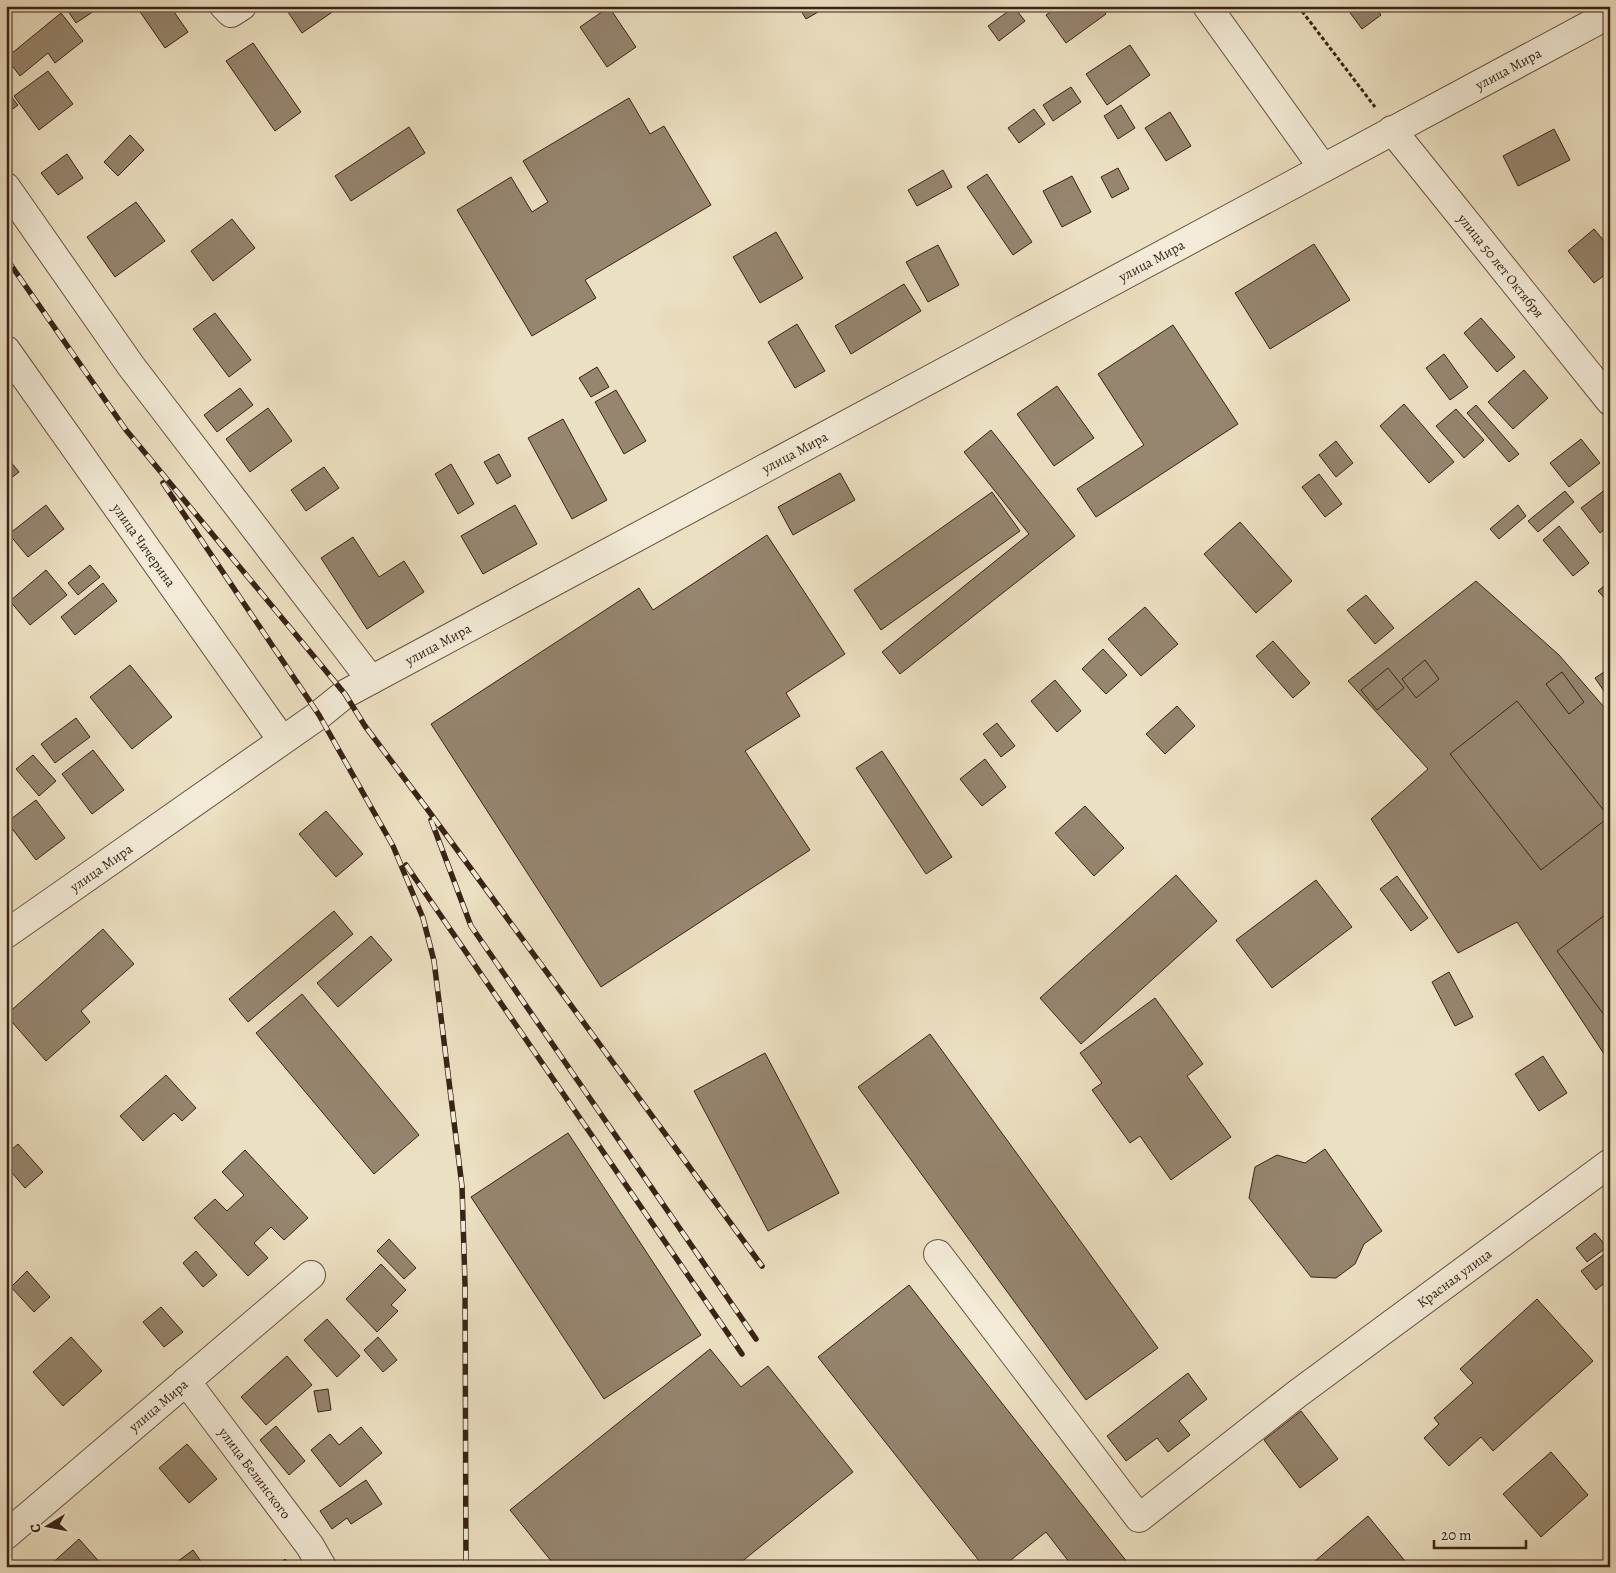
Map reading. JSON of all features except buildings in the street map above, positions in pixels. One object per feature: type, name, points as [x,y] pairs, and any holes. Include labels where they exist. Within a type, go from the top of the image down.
[{"type":"street","points":[[224,6],[231,13],[242,6]]},
{"type":"street","points":[[1207,6],[1323,168]]},
{"type":"street","name":"улица Мира","points":[[6,934],[319,715],[345,694],[1610,14]]},
{"type":"street","name":"улица 50 лет Октября","points":[[1392,130],[1610,401]]},
{"type":"street","points":[[6,187],[131,366],[371,680]]},
{"type":"street","name":"улица Чичерина","points":[[6,350],[282,740]]},
{"type":"street","name":"Красная улица","points":[[938,1254],[1139,1518],[1297,1394],[1610,1163]]},
{"type":"street","name":"улица Мира","points":[[6,1535],[311,1275]]},
{"type":"street","name":"улица Белинского","points":[[186,1381],[310,1546],[322,1567]]},
{"type":"path","points":[[1298,6],[1392,130]]},
{"type":"railway","points":[[6,258],[126,430],[345,694],[365,726],[762,1266]]},
{"type":"railway","points":[[163,483],[319,715],[393,846],[423,918],[434,961],[462,1186],[465,1284],[466,1567]]},
{"type":"railway","points":[[431,820],[471,926],[756,1339]]},
{"type":"railway","points":[[406,865],[742,1354]]}]
